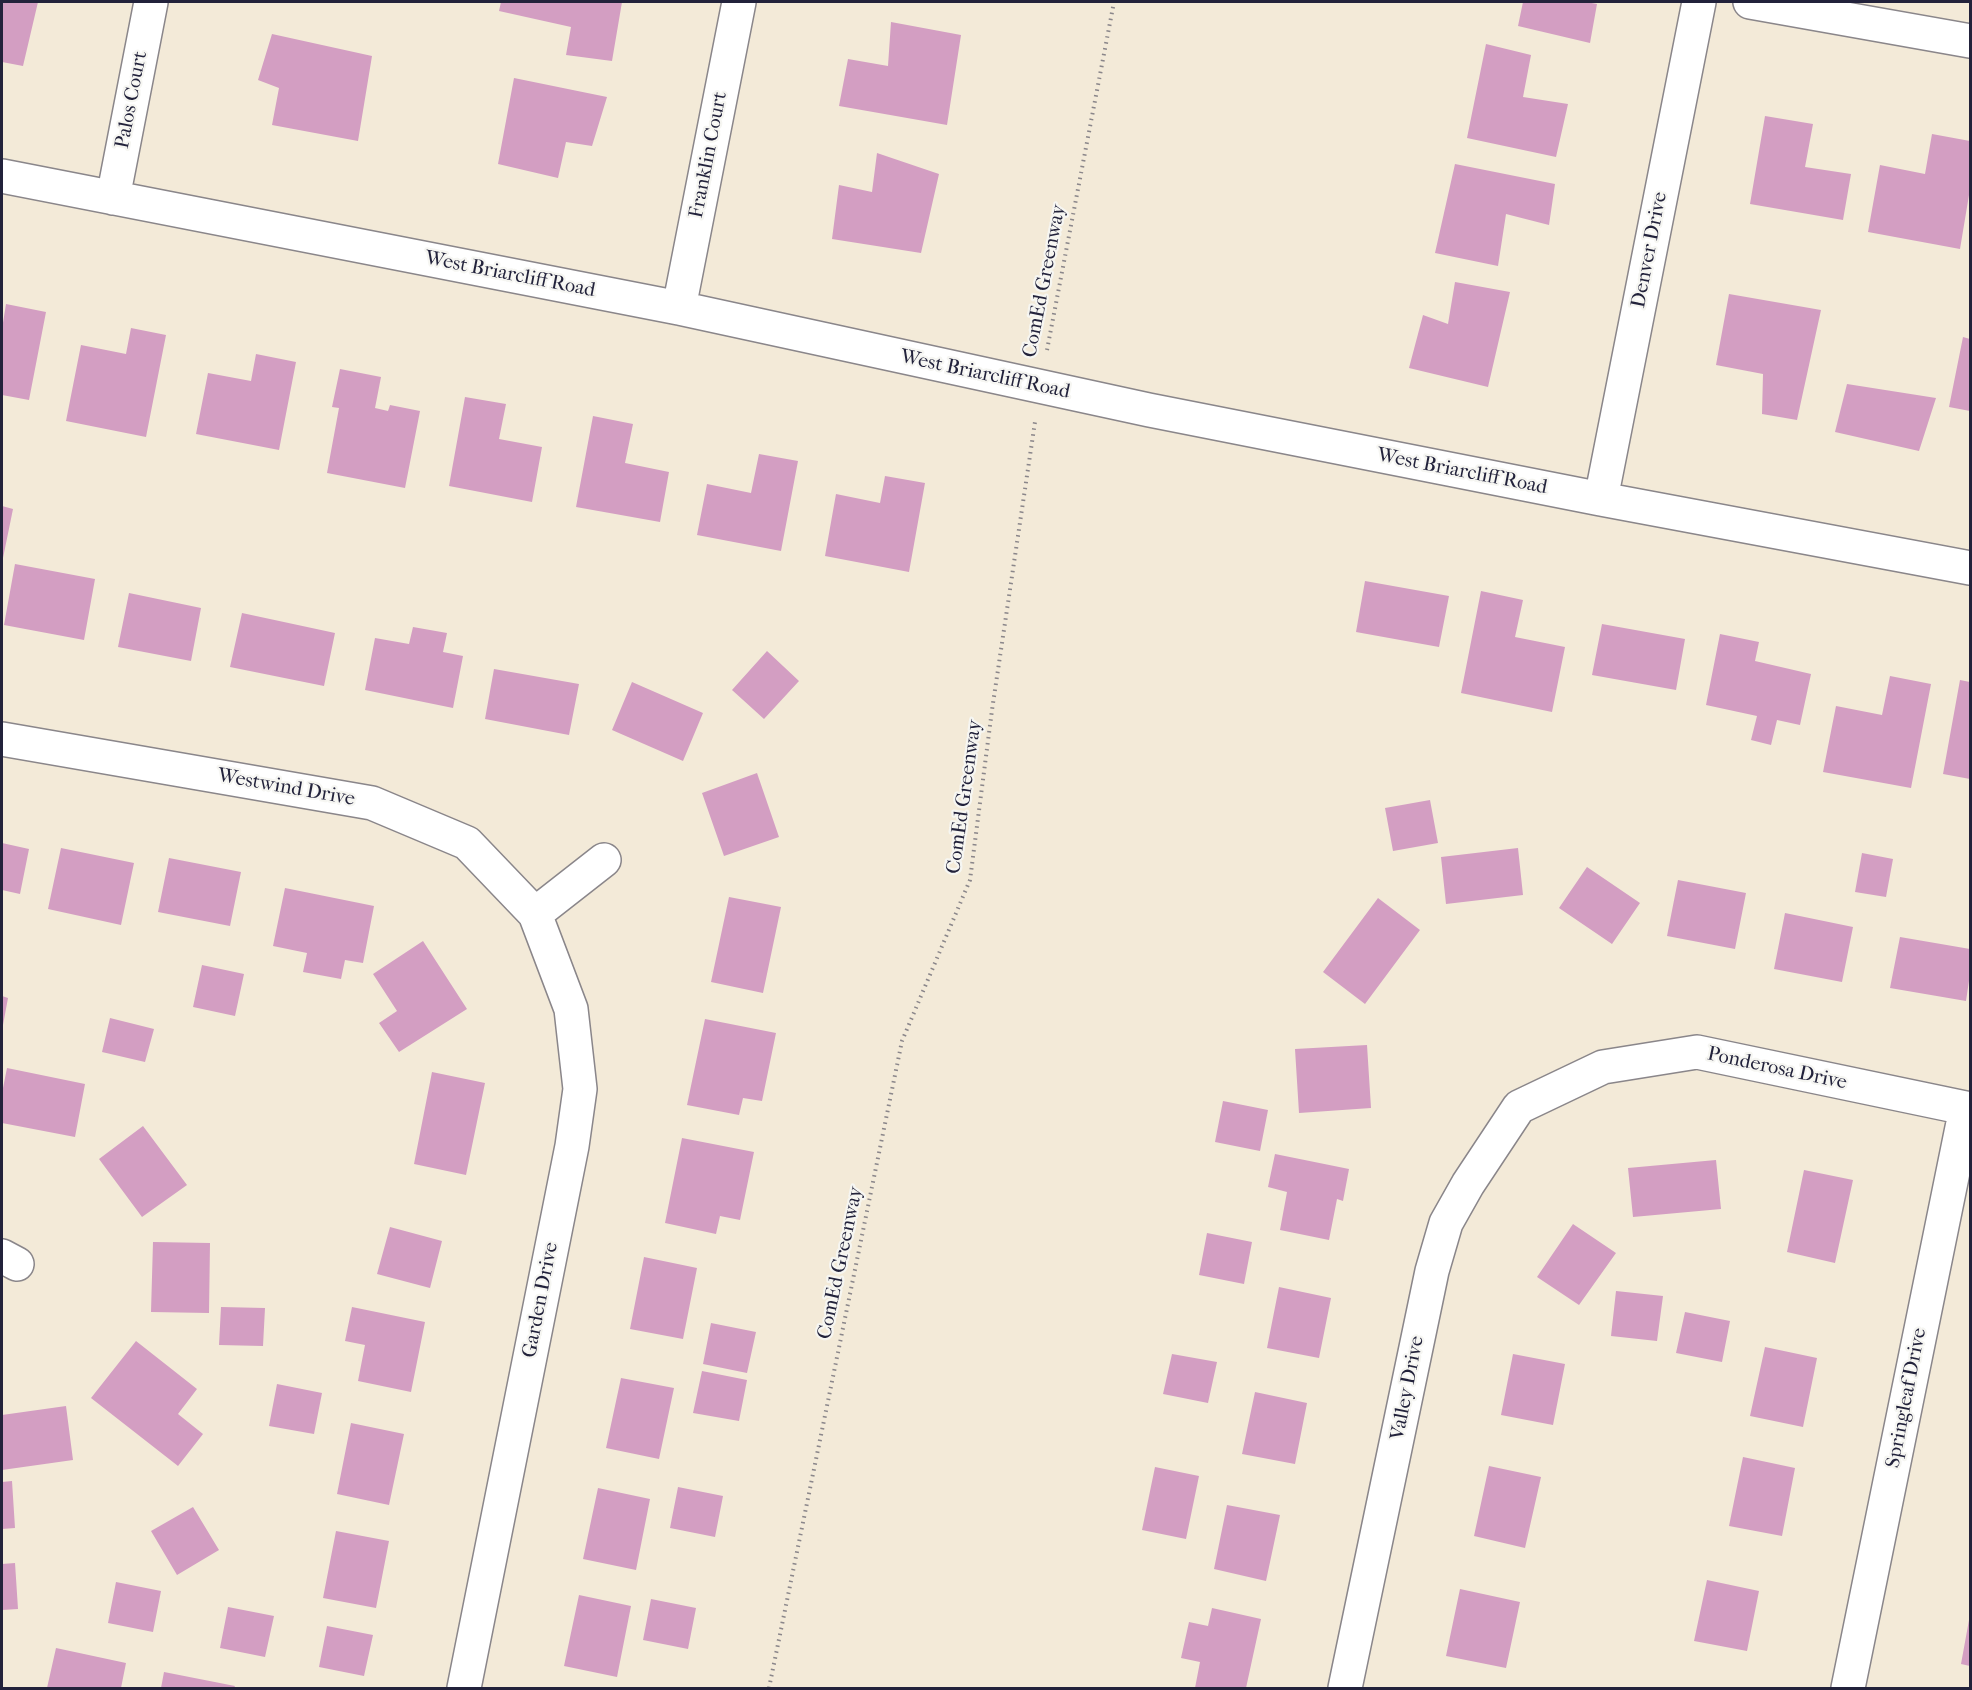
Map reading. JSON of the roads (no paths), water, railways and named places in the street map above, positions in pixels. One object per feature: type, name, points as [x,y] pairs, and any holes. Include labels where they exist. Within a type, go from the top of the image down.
[{"type":"street","name":"Palos Court","points":[[113,198],[151,2]]},
{"type":"street","name":"Franklin Court","points":[[679,308],[739,2]]},
{"type":"street","name":"Denver Drive","points":[[1601,500],[1699,2]]},
{"type":"street","points":[[1750,2],[1971,41]]},
{"type":"street","name":"West Briarcliff Road","points":[[2,176],[679,308],[1149,410],[1601,500],[1971,568]]},
{"type":"street","name":"Westwind Drive","points":[[2,739],[372,803],[467,843],[535,914]]},
{"type":"street","points":[[535,914],[604,860]]},
{"type":"street","name":"Garden Drive","points":[[464,1689],[572,1146],[580,1089],[571,1010],[535,914]]},
{"type":"street","name":"Ponderosa Drive","points":[[1519,1107],[1603,1067],[1697,1052],[1968,1108]]},
{"type":"street","name":"Valley Drive","points":[[1345,1689],[1434,1261],[1446,1223],[1468,1184],[1519,1107]]},
{"type":"street","name":"Springleaf Drive","points":[[1848,1689],[1968,1108]]}]
